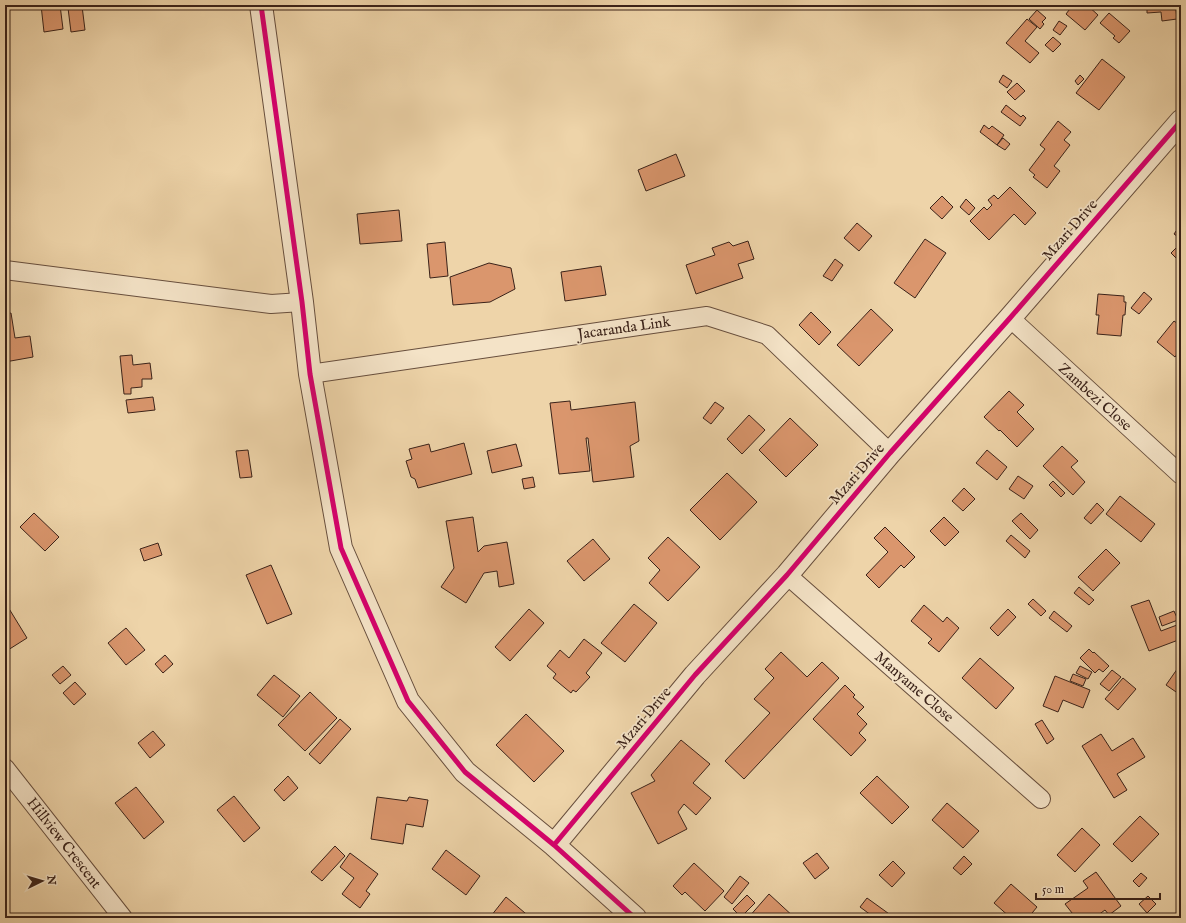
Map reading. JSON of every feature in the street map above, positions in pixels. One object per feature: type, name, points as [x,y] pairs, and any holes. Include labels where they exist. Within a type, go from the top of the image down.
[{"type":"street","points":[[261,5],[302,302],[310,374],[340,548],[408,701],[465,772],[554,845],[635,918]]},
{"type":"street","name":"Mzari Drive","points":[[554,845],[696,675],[787,575],[890,453],[1010,318],[1181,121]]},
{"type":"street","points":[[5,270],[271,304],[302,302]]},
{"type":"street","name":"Jacaranda Link","points":[[310,374],[707,316],[767,334],[890,453]]},
{"type":"street","name":"Zambezi Close","points":[[1010,318],[1181,475]]},
{"type":"street","name":"Manyame Close","points":[[787,575],[1041,799]]},
{"type":"street","name":"Hillview Crescent","points":[[5,768],[123,918]]},
{"type":"building","points":[[41,5],[60,5],[63,29],[44,32]]},
{"type":"building","points":[[1073,5],[1087,5],[1098,15],[1085,30],[1066,14]]},
{"type":"building","points":[[1147,5],[1181,5],[1181,10],[1176,10],[1177,19],[1162,21],[1161,12],[1147,13]]},
{"type":"building","points":[[82,6],[85,30],[71,32],[68,8]]},
{"type":"building","points":[[1037,10],[1046,18],[1042,22],[1044,24],[1040,29],[1029,19]]},
{"type":"building","points":[[1109,13],[1130,31],[1119,43],[1113,38],[1115,36],[1100,23]]},
{"type":"building","points":[[1027,19],[1037,27],[1025,41],[1039,53],[1030,63],[1006,43]]},
{"type":"building","points":[[1059,21],[1067,26],[1060,35],[1053,30]]},
{"type":"building","points":[[1053,37],[1061,44],[1053,52],[1045,45]]},
{"type":"building","points":[[1102,59],[1125,77],[1099,110],[1076,93]]},
{"type":"building","points":[[1003,75],[1012,81],[1007,88],[999,82]]},
{"type":"building","points":[[1080,75],[1084,79],[1078,85],[1075,81]]},
{"type":"building","points":[[1017,83],[1025,91],[1015,100],[1007,92]]},
{"type":"building","points":[[1006,105],[1021,117],[1023,115],[1026,118],[1020,126],[1001,112]]},
{"type":"building","points":[[1058,121],[1071,132],[1064,140],[1070,145],[1054,166],[1060,171],[1047,188],[1033,177],[1035,175],[1029,170],[1045,149],[1040,145]]},
{"type":"building","points":[[984,125],[989,129],[992,126],[1004,135],[997,145],[980,132]]},
{"type":"building","points":[[1003,138],[1010,144],[1005,150],[997,145]]},
{"type":"building","points":[[676,154],[685,176],[646,191],[638,170]]},
{"type":"building","points":[[1010,187],[1036,213],[1025,225],[1014,214],[989,240],[970,221],[984,207],[987,210],[992,205],[988,200],[994,195],[998,199]]},
{"type":"building","points":[[942,196],[953,207],[942,219],[930,208]]},
{"type":"building","points":[[966,199],[975,208],[969,215],[960,207]]},
{"type":"building","points":[[399,210],[402,241],[360,244],[357,214]]},
{"type":"building","points":[[857,223],[872,236],[859,251],[844,238]]},
{"type":"building","points":[[1181,224],[1181,239],[1174,234]]},
{"type":"building","points":[[925,239],[946,253],[915,298],[894,283]]},
{"type":"building","points":[[748,241],[754,259],[738,264],[743,278],[696,294],[686,265],[715,255],[712,248],[729,242],[733,246]]},
{"type":"building","points":[[445,242],[448,276],[430,278],[427,244]]},
{"type":"building","points":[[1178,246],[1181,248],[1181,263],[1171,253]]},
{"type":"building","points":[[835,259],[843,265],[832,281],[823,276]]},
{"type":"building","points":[[489,263],[511,268],[515,289],[490,302],[453,305],[450,277]]},
{"type":"building","points":[[601,266],[606,295],[565,301],[561,272]]},
{"type":"building","points":[[1144,292],[1152,299],[1139,314],[1131,308]]},
{"type":"building","points":[[1098,294],[1124,296],[1124,302],[1126,302],[1121,336],[1097,334],[1099,315],[1096,315]]},
{"type":"building","points":[[871,309],[893,330],[859,366],[837,345]]},
{"type":"building","points":[[811,312],[831,332],[819,345],[799,325]]},
{"type":"building","points":[[11,313],[15,338],[30,336],[33,357],[5,362],[5,314]]},
{"type":"building","points":[[1174,321],[1181,326],[1181,355],[1178,353],[1175,357],[1157,342]]},
{"type":"building","points":[[132,355],[133,365],[150,363],[152,379],[142,379],[142,387],[131,388],[131,394],[124,394],[120,356]]},
{"type":"building","points":[[1009,391],[1024,405],[1017,412],[1034,429],[1017,447],[984,417]]},
{"type":"building","points":[[153,397],[155,410],[128,413],[126,400]]},
{"type":"building","points":[[570,401],[571,410],[635,402],[639,441],[630,446],[634,477],[593,482],[588,438],[586,438],[590,471],[559,474],[550,403]]},
{"type":"building","points":[[715,402],[724,408],[711,424],[703,418]]},
{"type":"building","points":[[749,415],[765,430],[742,454],[727,439]]},
{"type":"building","points":[[790,418],[818,445],[786,477],[759,450]]},
{"type":"building","points":[[464,443],[472,474],[418,488],[415,479],[411,477],[406,461],[412,459],[409,449],[429,444],[431,452]]},
{"type":"building","points":[[516,444],[522,466],[492,473],[487,451]]},
{"type":"building","points":[[1062,446],[1078,461],[1071,467],[1085,482],[1073,495],[1043,466]]},
{"type":"building","points":[[248,450],[252,477],[240,478],[236,451]]},
{"type":"building","points":[[987,450],[1007,467],[997,480],[976,463]]},
{"type":"building","points":[[727,473],[757,502],[720,540],[690,510]]},
{"type":"building","points":[[1018,476],[1033,486],[1024,499],[1009,489]]},
{"type":"building","points":[[533,477],[535,487],[524,489],[522,479]]},
{"type":"building","points":[[1053,481],[1065,493],[1061,497],[1049,485]]},
{"type":"building","points":[[964,488],[975,499],[963,511],[952,501]]},
{"type":"building","points":[[1120,496],[1155,524],[1141,542],[1106,514]]},
{"type":"building","points":[[1097,503],[1104,510],[1091,524],[1084,518]]},
{"type":"building","points":[[34,513],[59,537],[45,551],[20,527]]},
{"type":"building","points":[[1021,513],[1038,530],[1030,539],[1012,521]]},
{"type":"building","points":[[473,517],[478,552],[484,546],[507,542],[514,584],[499,587],[497,571],[484,573],[466,603],[441,587],[454,568],[446,521]]},
{"type":"building","points":[[944,517],[959,532],[945,546],[930,531]]},
{"type":"building","points":[[885,527],[915,557],[904,568],[901,565],[879,588],[866,575],[888,552],[874,538]]},
{"type":"building","points":[[1011,535],[1030,551],[1025,558],[1006,541]]},
{"type":"building","points":[[668,537],[700,567],[668,601],[649,583],[660,570],[648,558]]},
{"type":"building","points":[[593,539],[610,559],[584,581],[567,561]]},
{"type":"building","points":[[158,543],[162,555],[144,561],[140,549]]},
{"type":"building","points":[[1106,549],[1120,563],[1093,591],[1078,577]]},
{"type":"building","points":[[271,565],[292,614],[267,624],[246,575]]},
{"type":"building","points":[[1079,587],[1094,600],[1089,605],[1074,593]]},
{"type":"building","points":[[1033,599],[1046,611],[1041,616],[1028,604]]},
{"type":"building","points":[[1149,600],[1161,631],[1177,625],[1181,639],[1149,651],[1131,606]]},
{"type":"building","points":[[634,604],[657,623],[625,662],[601,643]]},
{"type":"building","points":[[924,605],[943,622],[947,617],[959,628],[939,652],[928,643],[932,639],[911,621]]},
{"type":"building","points":[[8,607],[27,638],[8,650],[5,645],[5,608]]},
{"type":"building","points":[[529,609],[544,623],[510,661],[495,647]]},
{"type":"building","points":[[1008,609],[1016,617],[998,636],[990,628]]},
{"type":"building","points":[[1054,611],[1072,626],[1067,632],[1049,618]]},
{"type":"building","points":[[1174,611],[1178,620],[1162,626],[1159,617]]},
{"type":"building","points":[[126,628],[145,650],[126,665],[108,643]]},
{"type":"building","points":[[584,639],[602,653],[586,673],[590,677],[576,692],[573,690],[571,693],[553,678],[556,674],[547,666],[560,650],[569,658]]},
{"type":"building","points":[[1089,649],[1109,666],[1103,672],[1099,669],[1095,673],[1080,658]]},
{"type":"building","points":[[781,652],[807,677],[822,662],[839,678],[744,779],[725,761],[770,713],[754,699],[774,678],[765,669]]},
{"type":"building","points":[[165,655],[173,664],[163,673],[155,664]]},
{"type":"building","points":[[980,658],[1014,688],[996,709],[962,678]]},
{"type":"building","points":[[1180,665],[1181,692],[1179,694],[1166,685]]},
{"type":"building","points":[[63,666],[71,675],[60,684],[52,675]]},
{"type":"building","points":[[1080,666],[1092,672],[1088,679],[1076,673]]},
{"type":"building","points":[[1112,670],[1121,677],[1109,691],[1100,684]]},
{"type":"building","points":[[1073,674],[1086,679],[1083,686],[1070,681]]},
{"type":"building","points":[[274,675],[300,696],[283,717],[257,695]]},
{"type":"building","points":[[1055,676],[1090,690],[1083,708],[1063,700],[1058,712],[1043,706]]},
{"type":"building","points":[[1123,678],[1136,689],[1118,710],[1105,699]]},
{"type":"building","points":[[75,682],[86,694],[74,705],[63,693]]},
{"type":"building","points":[[845,685],[855,695],[853,697],[864,707],[857,714],[867,724],[859,733],[866,740],[851,756],[813,719]]},
{"type":"building","points":[[310,692],[337,718],[305,751],[278,725]]},
{"type":"building","points":[[526,714],[564,751],[534,782],[496,745]]},
{"type":"building","points":[[340,719],[351,729],[320,764],[309,754]]},
{"type":"building","points":[[1042,720],[1054,739],[1047,744],[1035,724]]},
{"type":"building","points":[[153,731],[165,745],[150,758],[138,743]]},
{"type":"building","points":[[1101,734],[1112,751],[1133,738],[1145,757],[1117,774],[1127,790],[1114,798],[1082,746]]},
{"type":"building","points":[[681,740],[710,764],[693,783],[711,798],[696,815],[684,804],[678,812],[687,829],[658,844],[631,793],[655,781],[651,775]]},
{"type":"building","points":[[288,776],[298,788],[284,801],[274,790]]},
{"type":"building","points":[[877,776],[909,807],[892,824],[860,793]]},
{"type":"building","points":[[136,787],[164,822],[144,839],[115,803]]},
{"type":"building","points":[[234,796],[260,828],[244,842],[217,810]]},
{"type":"building","points":[[377,797],[407,801],[409,797],[428,800],[423,827],[406,824],[403,844],[371,839]]},
{"type":"building","points":[[947,803],[979,831],[963,848],[932,820]]},
{"type":"building","points":[[1140,816],[1159,834],[1132,862],[1113,844]]},
{"type":"building","points":[[1082,828],[1100,845],[1075,872],[1057,855]]},
{"type":"building","points":[[335,846],[345,856],[322,881],[311,872]]},
{"type":"building","points":[[446,850],[480,876],[466,895],[432,869]]},
{"type":"building","points":[[350,853],[378,874],[366,891],[370,894],[360,908],[342,894],[354,878],[340,867]]},
{"type":"building","points":[[817,853],[829,868],[815,879],[803,863]]},
{"type":"building","points":[[964,856],[972,864],[961,875],[953,868]]},
{"type":"building","points":[[893,861],[905,873],[892,887],[879,875]]},
{"type":"building","points":[[694,863],[724,891],[705,911],[685,892],[682,895],[673,886]]},
{"type":"building","points":[[1096,872],[1121,906],[1109,915],[1105,910],[1094,918],[1076,918],[1065,904],[1088,888],[1083,881]]},
{"type":"building","points":[[1141,873],[1147,878],[1139,887],[1133,881]]},
{"type":"building","points":[[740,876],[749,883],[732,904],[724,897]]},
{"type":"building","points":[[1011,884],[1037,907],[1028,918],[1011,918],[994,903]]},
{"type":"building","points":[[769,894],[795,918],[748,918]]},
{"type":"building","points":[[747,895],[755,903],[741,917],[733,909]]},
{"type":"building","points":[[1148,896],[1156,904],[1147,913],[1139,904]]},
{"type":"building","points":[[506,897],[531,918],[493,918],[491,916]]},
{"type":"building","points":[[867,898],[892,916],[890,918],[875,918],[860,907]]},
{"type":"cycle path","points":[[261,5],[302,302],[310,374],[341,548],[408,701],[465,772],[554,845],[635,918]]},
{"type":"cycle path","points":[[554,845],[695,675],[787,575],[890,453],[1010,318],[1181,121]]}]
